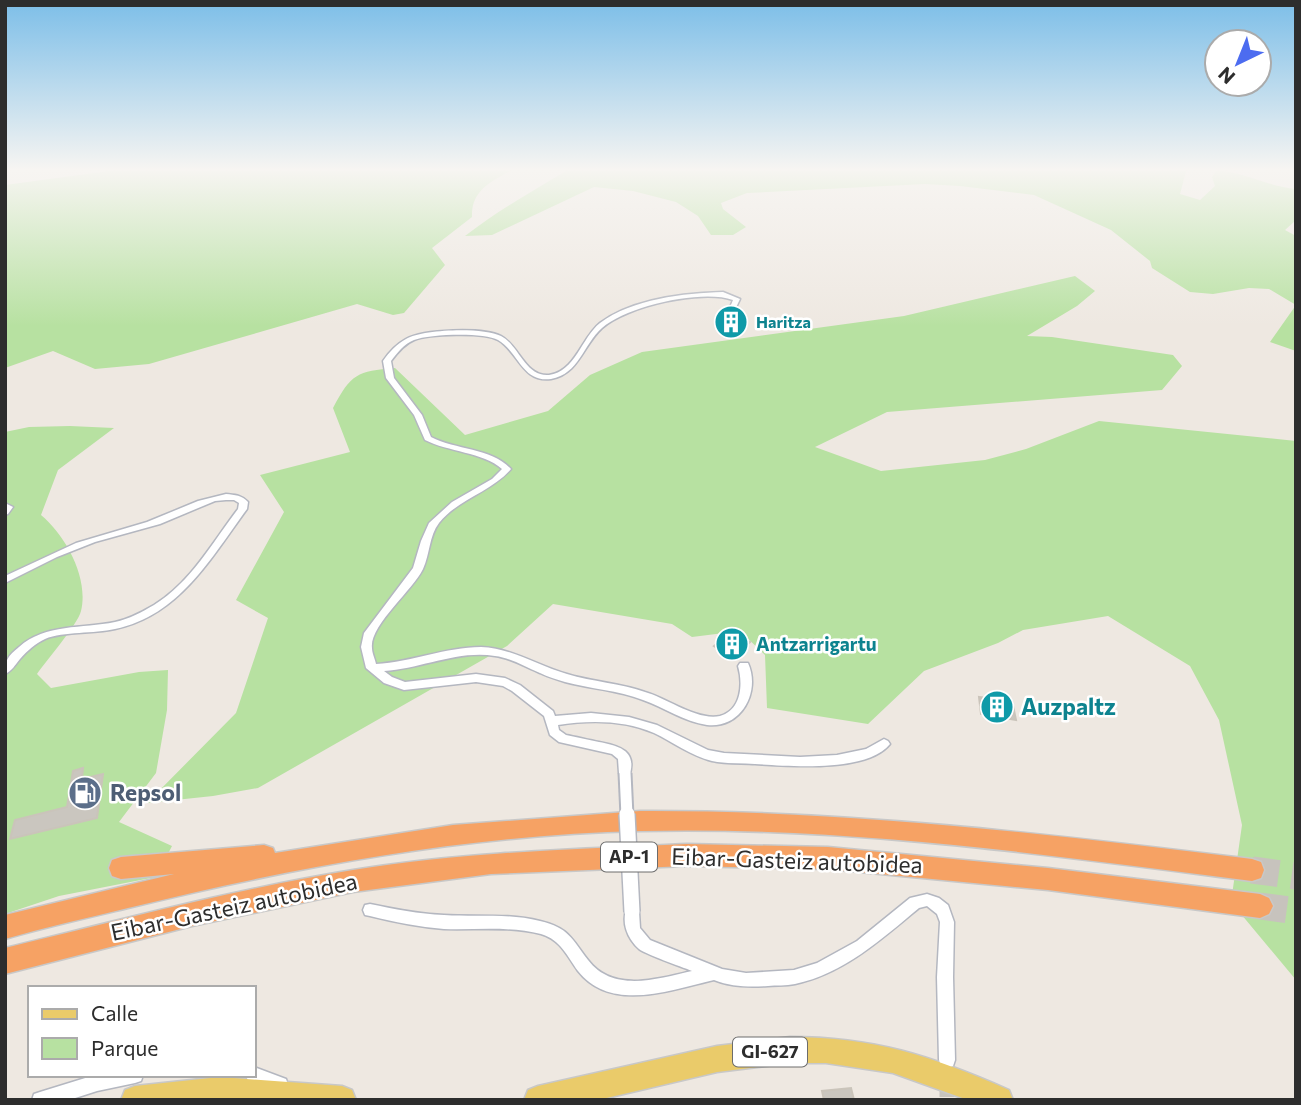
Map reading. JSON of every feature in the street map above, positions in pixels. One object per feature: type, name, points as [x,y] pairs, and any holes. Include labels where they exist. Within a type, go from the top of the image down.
[{"type":"highway","name":"Eibar-Gasteiz autobidea","points":[[5,928],[190,882],[309,856],[466,833],[548,825],[656,821],[840,825],[917,830],[1252,870]]},
{"type":"highway","points":[[121,868],[288,853],[309,856]]},
{"type":"highway","name":"Eibar-Gasteiz autobidea","points":[[5,961],[192,914],[340,883],[491,863],[688,855],[828,858],[1048,879],[1260,906]]},
{"type":"main road","name":"GI-627","points":[[538,1100],[757,1053],[829,1050],[899,1061],[960,1082],[999,1100]]},
{"type":"main road","points":[[135,1100],[220,1091],[342,1100]]},
{"type":"street","points":[[729,317],[737,299],[725,294],[706,295],[628,310],[598,328],[572,367],[549,377],[541,377],[530,371],[502,339],[494,335],[420,336],[408,340],[395,351],[387,361],[389,375],[418,415],[428,438],[503,464],[507,469],[495,481],[455,503],[434,523],[427,535],[418,569],[369,634],[366,647],[373,668],[388,680],[404,686],[476,678],[505,682],[536,702],[553,721],[554,732],[563,739],[616,750],[624,757],[633,930],[645,945],[714,972],[746,980],[806,974],[862,946],[915,903],[930,901],[943,910],[947,922],[944,977],[947,1060]]},
{"type":"street","points":[[5,580],[74,547],[158,522],[200,504],[231,497],[240,498],[244,502],[242,509],[183,587],[161,606],[115,626],[63,630],[43,636],[27,643],[5,670]]},
{"type":"street","points":[[5,506],[8,508],[5,512]]},
{"type":"street","points":[[373,668],[414,665],[467,651],[495,652],[556,675],[644,695],[709,721],[727,719],[740,706],[749,682],[744,666]]},
{"type":"street","points":[[553,721],[568,718],[612,718],[650,727],[699,751],[725,757],[802,762],[837,760],[873,752],[884,744]]},
{"type":"street","points":[[370,910],[406,919],[535,926],[557,932],[572,945],[583,967],[594,979],[613,987],[642,988],[714,972]]},
{"type":"street","points":[[256,1076],[313,1097]]},
{"type":"street","points":[[40,1100],[126,1077]]},
{"type":"green space","points":[[5,223],[465,223],[432,248],[445,265],[404,313],[393,315],[357,304],[149,364],[95,369],[53,351],[5,368]]},
{"type":"green space","points":[[484,223],[518,223],[492,235],[465,236]]},
{"type":"green space","points":[[702,223],[740,223],[746,227],[733,235],[711,235]]},
{"type":"green space","points":[[1095,223],[1293,223],[1285,230],[1296,236],[1296,305],[1269,289],[1249,288],[1213,294],[1190,292],[1152,268],[1150,261],[1111,230]]},
{"type":"green space","points":[[1075,276],[1095,291],[1077,306],[1027,336],[1052,337],[1173,355],[1182,366],[1162,390],[887,412],[815,447],[881,471],[985,460],[1026,449],[1099,421],[1296,441],[1296,980],[1231,902],[1242,825],[1219,720],[1190,666],[1108,616],[1023,630],[998,643],[924,671],[868,724],[767,708],[765,655],[740,631],[692,637],[672,624],[553,604],[507,646],[258,788],[147,803],[236,713],[268,618],[236,600],[284,512],[260,475],[350,452],[333,408],[356,376],[395,368],[465,435],[548,411],[590,375],[642,352],[904,316]]},
{"type":"green space","points":[[1296,305],[1296,351],[1270,342]]},
{"type":"green space","points":[[29,427],[114,428],[58,470],[41,515],[67,546],[82,585],[83,598],[79,617],[37,674],[51,688],[139,672],[168,670],[167,710],[156,773],[119,822],[172,846],[156,877],[59,896],[5,914],[5,432]]},
{"type":"building","name":"Antzarrigartu","points":[[730,632],[750,642],[734,658],[714,646]]},
{"type":"building","name":"Auzpaltz","points":[[979,697],[1012,701],[1016,720],[981,714]]},
{"type":"building","name":"Repsol","points":[[83,768],[82,779],[103,774],[97,818],[10,839],[15,820],[67,807],[73,771]]},
{"type":"building","points":[[851,1088],[854,1100],[824,1100],[822,1091]]},
{"type":"tunnel","points":[[1252,870],[1296,876]]},
{"type":"tunnel","points":[[1260,906],[1296,911]]},
{"type":"tunnel","points":[[947,1082],[947,1100]]},
{"type":"place","name":"Haritza","points":[[731,322]]},
{"type":"place","name":"Antzarrigartu","points":[[732,644]]},
{"type":"place","name":"Auzpaltz","points":[[997,707]]},
{"type":"place","name":"Repsol","points":[[85,793]]}]
